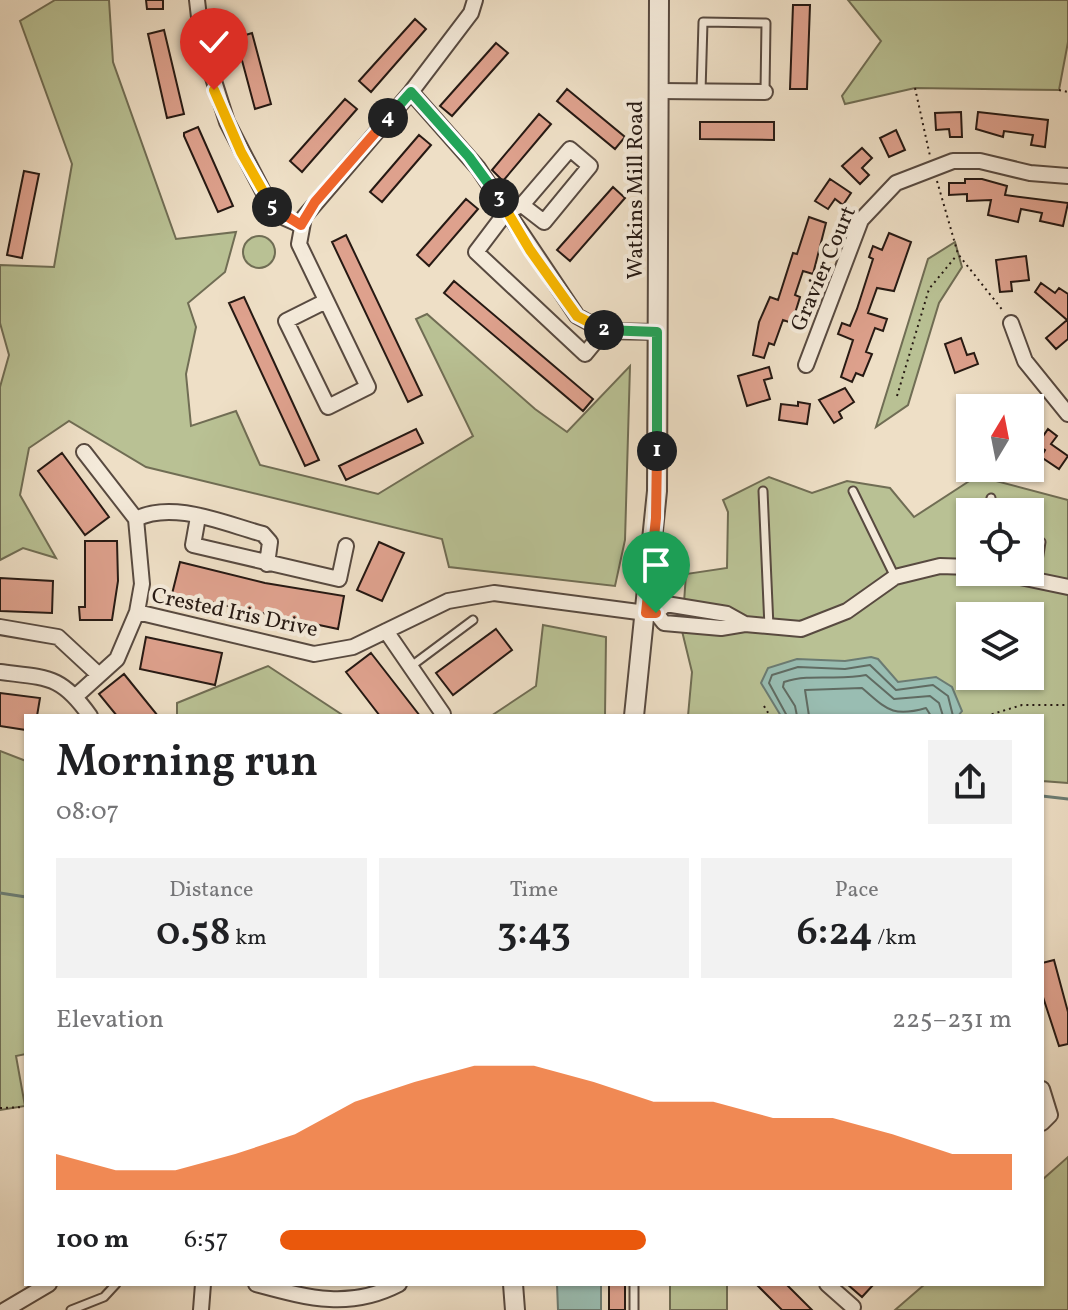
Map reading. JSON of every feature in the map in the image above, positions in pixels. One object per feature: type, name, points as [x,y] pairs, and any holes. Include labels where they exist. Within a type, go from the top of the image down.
[{"type":"street","points":[[197,0],[202,43],[227,122],[273,208],[301,225]]},
{"type":"street","points":[[326,301],[286,321],[328,407],[368,387],[299,244],[301,225],[315,202],[411,92],[471,13],[475,0]]},
{"type":"street","name":"Watkins Mill Road","points":[[634,714],[651,613],[656,504],[659,0]]},
{"type":"street","points":[[659,91],[765,92]]},
{"type":"street","points":[[411,92],[469,157],[577,316],[604,331],[657,332]]},
{"type":"street","points":[[522,205],[544,222],[590,166],[570,149],[522,205],[507,211],[476,252],[585,354],[604,331]]},
{"type":"street","name":"Gravier Court","points":[[806,365],[861,220],[896,183],[953,161],[980,161],[1030,173],[1068,176]]},
{"type":"street","points":[[1011,323],[1025,361],[1068,414]]},
{"type":"street","points":[[76,696],[117,659],[137,612],[142,584],[136,519],[84,452]]},
{"type":"street","points":[[136,519],[162,511],[198,517],[268,537],[267,564]]},
{"type":"street","points":[[198,517],[193,545],[339,579],[346,546]]},
{"type":"street","points":[[769,627],[801,629],[847,611],[895,577],[940,566],[956,567]]},
{"type":"street","points":[[1044,583],[1068,587]]},
{"type":"street","name":"Crested Iris Drive","points":[[137,612],[314,654],[353,647],[448,601],[494,593],[651,613],[664,623],[721,628],[745,624],[769,627]]},
{"type":"street","points":[[0,627],[58,637],[99,675]]},
{"type":"street","points":[[386,631],[443,714]]},
{"type":"street","points":[[0,672],[57,682],[76,696],[89,714]]},
{"type":"street","points":[[5,1310],[22,1304],[46,1286]]},
{"type":"street","points":[[201,1310],[203,1286]]},
{"type":"street","points":[[263,1286],[311,1299],[365,1305],[396,1286]]},
{"type":"street","points":[[311,1299],[314,1286]]},
{"type":"street","points":[[513,1286],[515,1310]]},
{"type":"street","points":[[829,1286],[853,1307]]},
{"type":"lane","points":[[701,92],[703,22],[766,23],[765,92]]},
{"type":"lane","points":[[763,491],[769,627]]},
{"type":"lane","points":[[853,491],[895,577]]},
{"type":"lane","points":[[410,667],[473,620]]},
{"type":"lane","points":[[71,1310],[104,1297],[114,1286]]},
{"type":"lane","points":[[634,1286],[634,1310]]},
{"type":"path","points":[[915,88],[932,167],[958,254],[1011,323]]},
{"type":"path","points":[[1059,90],[1068,92]]},
{"type":"path","points":[[897,396],[929,289],[958,254]]},
{"type":"path","points":[[993,714],[1022,705],[1068,705]]},
{"type":"path","points":[[764,706],[769,714]]},
{"type":"path","points":[[0,1108],[24,1107]]},
{"type":"green space","points":[[55,0],[109,0],[113,62],[176,239],[236,232],[225,272],[188,303],[196,327],[186,374],[191,426],[236,411],[260,465],[378,494],[473,436],[416,319],[427,314],[535,409],[567,432],[630,366],[625,540],[615,586],[449,567],[442,539],[146,467],[69,421],[29,448],[20,495],[56,558],[23,548],[0,560],[0,387],[9,355],[0,323],[0,265],[54,267],[72,164],[20,21]]},
{"type":"green space","points":[[848,0],[1068,0],[1068,42],[1059,90],[915,88],[845,104],[842,96],[881,41]]},
{"type":"green space","points":[[259,236],[271,240],[275,252],[271,264],[259,268],[247,264],[243,252],[247,240]]},
{"type":"green space","points":[[955,242],[962,267],[939,303],[908,405],[876,427],[928,259]]},
{"type":"green space","points":[[769,477],[812,493],[847,481],[890,488],[914,517],[968,482],[1000,482],[1068,500],[1068,783],[1044,781],[1044,714],[688,714],[692,672],[682,631],[686,574],[727,568],[728,512],[723,500]]},
{"type":"green space","points":[[543,625],[606,637],[605,714],[494,714],[536,686]]},
{"type":"green space","points":[[268,666],[341,714],[177,714],[177,703]]},
{"type":"green space","points":[[0,751],[24,760],[24,1054],[16,1056],[24,1106],[0,1110]]},
{"type":"green space","points":[[1068,1157],[1068,1310],[895,1310],[923,1286],[1044,1286],[1044,1178]]},
{"type":"green space","points":[[670,1286],[727,1286],[727,1310],[670,1310]]},
{"type":"water","points":[[871,657],[878,659],[898,682],[936,677],[952,687],[962,711],[960,714],[780,714],[761,683],[768,668],[797,659],[845,661]]},
{"type":"water","points":[[557,1286],[601,1286],[601,1310],[558,1310]]},
{"type":"building","points":[[146,0],[163,0],[163,9],[147,9]]},
{"type":"building","points":[[793,5],[810,5],[807,89],[790,89]]},
{"type":"building","points":[[415,19],[426,29],[371,92],[359,81]]},
{"type":"building","points":[[164,30],[184,114],[167,118],[148,34]]},
{"type":"building","points":[[252,33],[271,104],[255,109],[236,38]]},
{"type":"building","points":[[496,43],[508,53],[452,116],[440,106]]},
{"type":"building","points":[[567,89],[625,137],[615,149],[557,101]]},
{"type":"building","points":[[345,99],[357,109],[302,172],[290,161]]},
{"type":"building","points":[[961,112],[962,137],[950,137],[949,129],[936,130],[935,113]]},
{"type":"building","points":[[978,112],[1048,120],[1045,147],[1031,145],[1033,135],[1004,131],[1003,137],[976,129]]},
{"type":"building","points":[[539,114],[551,124],[503,181],[492,170]]},
{"type":"building","points":[[700,122],[774,122],[774,140],[700,139]]},
{"type":"building","points":[[198,127],[233,206],[218,212],[184,136],[184,133]]},
{"type":"building","points":[[896,130],[905,150],[889,157],[880,138]]},
{"type":"building","points":[[419,135],[431,145],[382,202],[370,192]]},
{"type":"building","points":[[862,148],[872,158],[862,168],[869,175],[860,184],[842,166]]},
{"type":"building","points":[[24,171],[39,174],[22,258],[7,255]]},
{"type":"building","points":[[830,179],[851,193],[843,205],[835,199],[828,209],[815,201]]},
{"type":"building","points":[[965,179],[982,179],[1007,186],[1005,195],[1068,203],[1063,226],[1040,221],[1042,213],[1021,209],[1018,222],[988,215],[991,200],[967,201],[967,194],[949,195],[949,183],[965,183]]},
{"type":"building","points":[[613,187],[625,198],[570,261],[557,250]]},
{"type":"building","points":[[466,199],[478,209],[429,266],[417,255]]},
{"type":"building","points":[[809,217],[826,223],[813,274],[803,271],[795,295],[800,297],[792,323],[783,320],[774,345],[769,343],[764,358],[753,355],[759,322],[770,297],[778,300]]},
{"type":"building","points":[[889,233],[911,242],[894,291],[877,288],[868,313],[887,319],[883,331],[875,328],[866,352],[872,354],[863,376],[856,373],[852,382],[841,377],[853,340],[838,334],[842,323],[850,326],[857,309],[873,259],[869,257],[873,246],[882,250]]},
{"type":"building","points":[[346,235],[422,395],[408,402],[332,242]]},
{"type":"building","points":[[1026,256],[1029,280],[1011,282],[1012,291],[1000,292],[996,260]]},
{"type":"building","points":[[454,281],[593,399],[583,411],[444,293]]},
{"type":"building","points":[[1041,283],[1055,293],[1059,288],[1068,294],[1068,339],[1056,349],[1046,338],[1067,320],[1035,292]]},
{"type":"building","points":[[244,297],[319,460],[305,466],[229,303]]},
{"type":"building","points":[[961,338],[967,355],[974,353],[978,364],[955,373],[945,344]]},
{"type":"building","points":[[769,367],[772,378],[764,380],[770,399],[747,406],[738,376]]},
{"type":"building","points":[[845,388],[854,402],[839,412],[842,418],[834,423],[819,400]]},
{"type":"building","points":[[798,402],[810,404],[807,424],[779,420],[781,404],[798,406]]},
{"type":"building","points":[[416,429],[423,443],[346,480],[339,466]]},
{"type":"building","points":[[1048,429],[1057,436],[1051,444],[1068,456],[1059,469],[1044,459],[1044,435]]},
{"type":"building","points":[[62,453],[109,517],[85,535],[38,471]]},
{"type":"building","points":[[85,541],[117,541],[118,581],[112,620],[80,620],[79,607],[85,607]]},
{"type":"building","points":[[379,542],[404,553],[382,601],[357,590]]},
{"type":"building","points":[[180,562],[265,583],[344,596],[338,629],[172,594]]},
{"type":"building","points":[[0,578],[53,581],[52,613],[0,611]]},
{"type":"building","points":[[496,629],[512,650],[453,695],[436,673]]},
{"type":"building","points":[[146,637],[222,653],[215,685],[140,669]]},
{"type":"building","points":[[371,653],[418,714],[378,714],[346,672]]},
{"type":"building","points":[[124,674],[156,714],[115,714],[99,694]]},
{"type":"building","points":[[0,693],[40,698],[37,714],[24,714],[24,730],[0,726]]},
{"type":"building","points":[[1054,960],[1068,1012],[1068,1044],[1059,1046],[1044,1000],[1044,962]]},
{"type":"building","points":[[609,1286],[625,1286],[625,1310],[609,1310]]},
{"type":"building","points":[[758,1286],[788,1286],[812,1310],[782,1310]]},
{"type":"building","points":[[849,1286],[872,1286],[862,1297]]},
{"type":"waterway","points":[[1044,796],[1068,799]]},
{"type":"waterway","points":[[0,893],[24,897]]},
{"type":"route","points":[[214,90],[241,152],[269,203],[285,218],[301,225],[315,202],[411,92],[478,168],[577,316],[604,331],[657,332],[656,518],[646,613],[656,613]]}]
